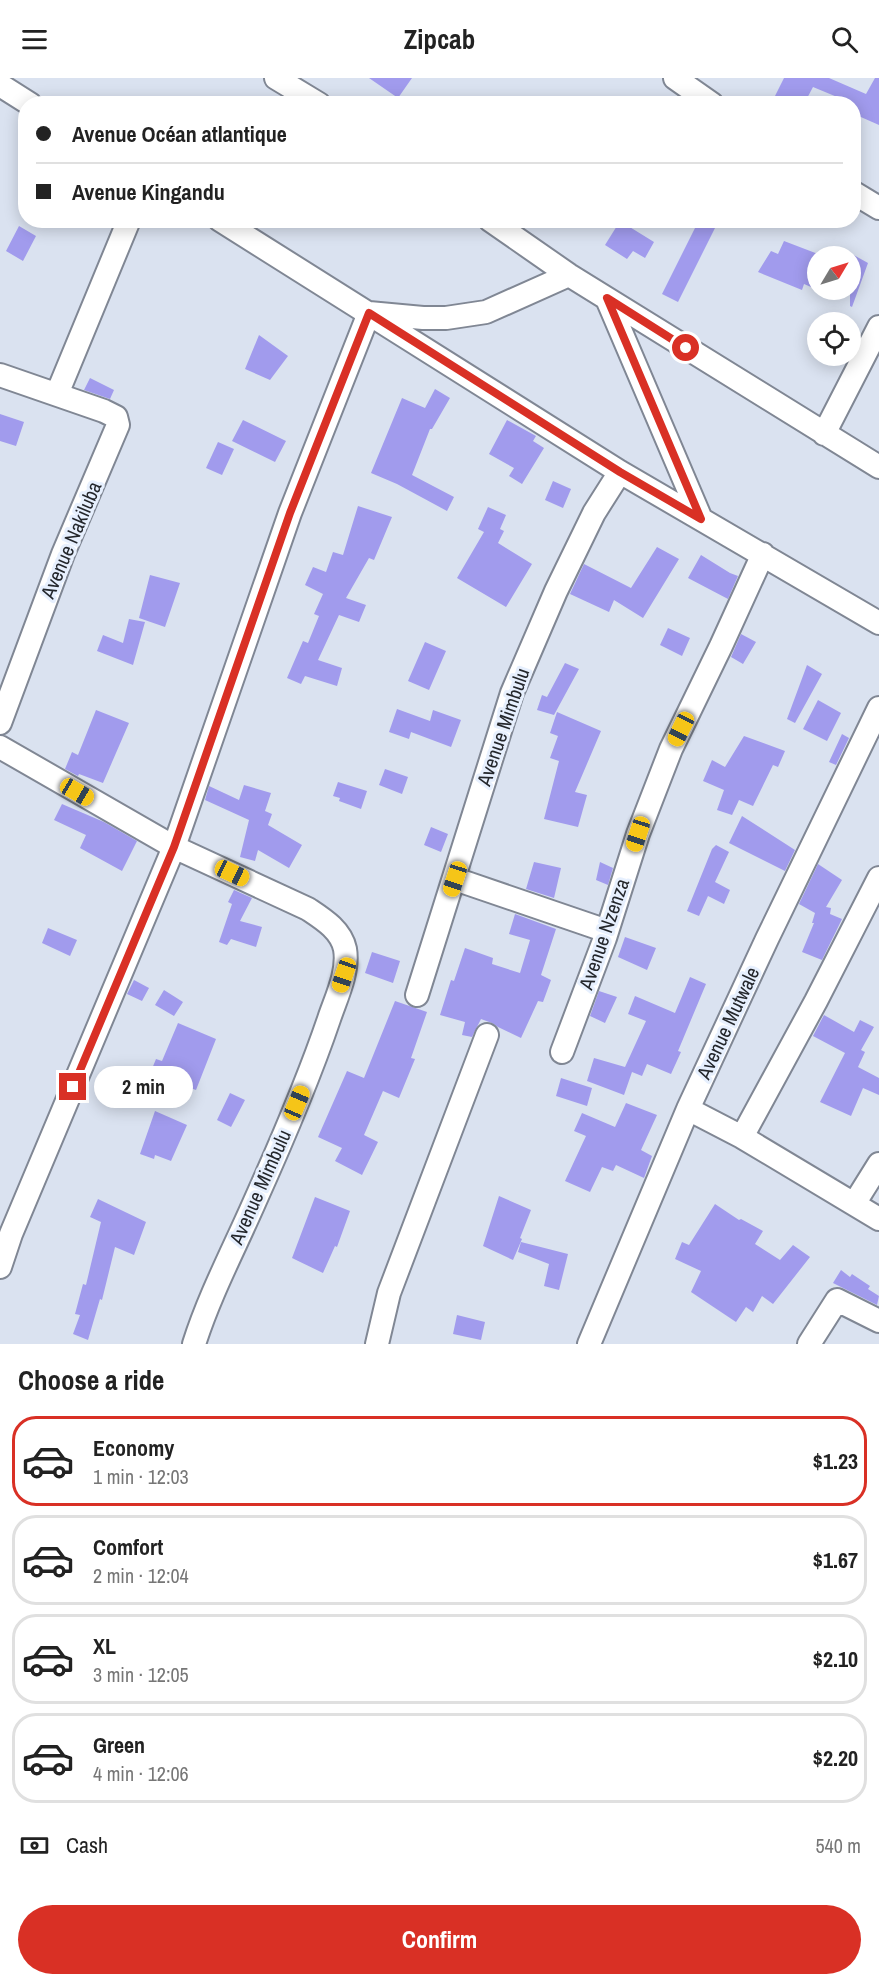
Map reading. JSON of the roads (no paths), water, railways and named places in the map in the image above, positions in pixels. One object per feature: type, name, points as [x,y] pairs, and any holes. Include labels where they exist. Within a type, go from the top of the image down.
[{"type":"street","points":[[276,78],[306,96]]},
{"type":"street","points":[[675,78],[701,96]]},
{"type":"street","points":[[0,85],[18,96]]},
{"type":"street","points":[[861,197],[879,208]]},
{"type":"street","points":[[0,375],[57,394],[126,228]]},
{"type":"street","points":[[233,228],[620,472],[879,623]]},
{"type":"street","points":[[501,228],[569,275],[879,467]]},
{"type":"street","points":[[369,313],[446,318],[486,312],[569,275]]},
{"type":"street","points":[[607,298],[701,519]]},
{"type":"street","points":[[0,1267],[11,1234],[174,847],[290,513],[369,313]]},
{"type":"street","points":[[824,434],[879,327]]},
{"type":"street","name":"Avenue Nakiluba","points":[[0,723],[9,674],[118,425],[116,417],[57,394]]},
{"type":"street","name":"Avenue Mimbulu","points":[[417,995],[512,693],[594,513],[620,472]]},
{"type":"street","name":"Avenue Nzenza","points":[[562,1052],[670,749],[721,646],[762,554]]},
{"type":"street","name":"Avenue Mutwale","points":[[589,1344],[688,1108],[879,708]]},
{"type":"street","name":"Avenue Mimbulu","points":[[0,747],[174,847],[308,909],[328,923],[338,934],[345,949],[344,975],[314,1064],[206,1307],[194,1344]]},
{"type":"street","points":[[742,1137],[816,1001],[879,878]]},
{"type":"street","points":[[455,879],[607,931]]},
{"type":"street","points":[[377,1344],[389,1293],[487,1035]]},
{"type":"street","points":[[688,1108],[742,1137],[879,1219]]},
{"type":"street","points":[[854,1204],[879,1164]]},
{"type":"street","points":[[809,1344],[837,1300],[879,1321]]}]
